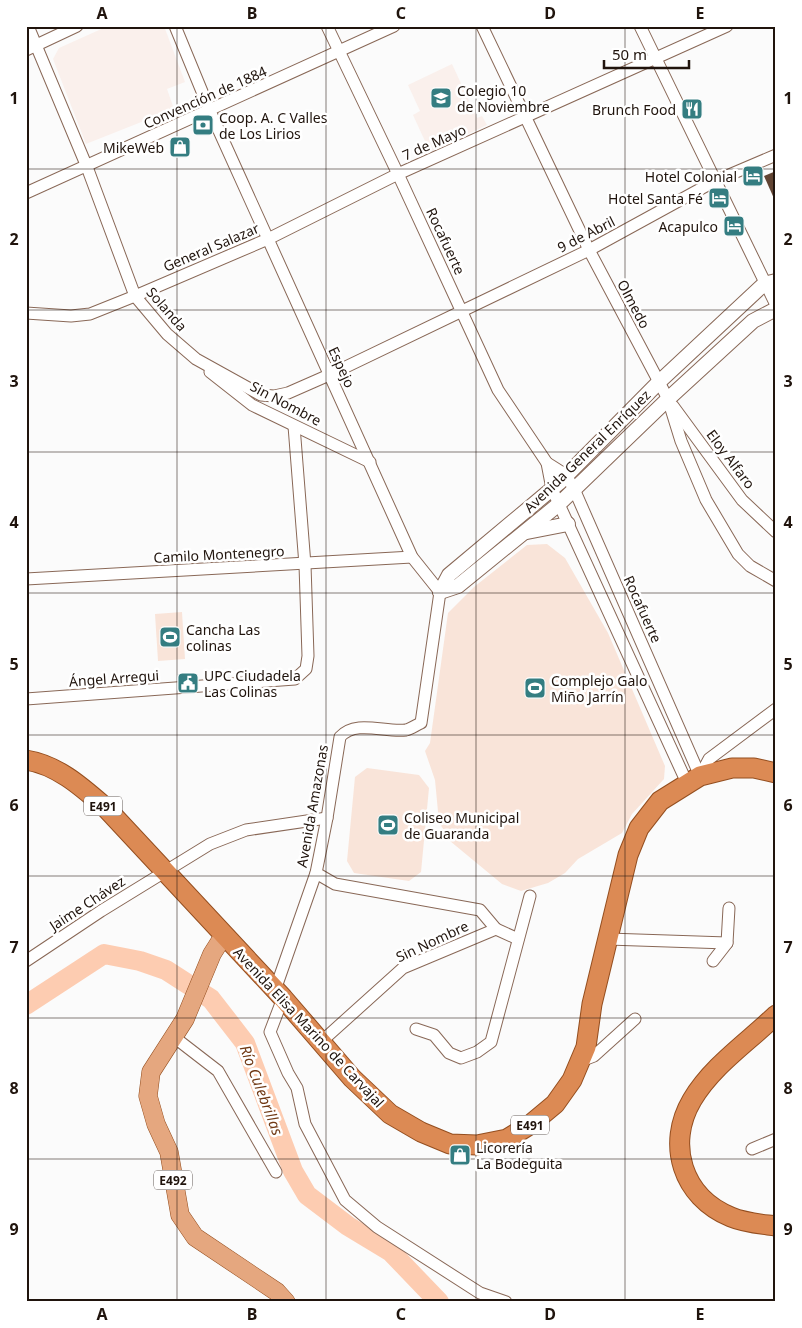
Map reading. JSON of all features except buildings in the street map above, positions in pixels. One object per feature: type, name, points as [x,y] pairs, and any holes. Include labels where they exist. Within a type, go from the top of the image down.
[{"type":"highway","name":"Avenida Elisa Marino de Carvajal","points":[[26,760],[37,762],[62,774],[82,787],[106,808],[322,1041],[352,1078],[390,1114],[421,1132],[450,1144],[477,1145],[507,1139],[531,1124],[555,1104],[572,1080],[586,1047],[592,1004],[628,855],[639,828],[660,802],[693,779],[732,768],[754,768],[776,773]]},
{"type":"highway","points":[[774,1018],[709,1076],[692,1100],[680,1125],[679,1151],[686,1176],[700,1197],[729,1216],[744,1221],[776,1226]]},
{"type":"main road","name":"E492","points":[[224,935],[212,954],[185,1019],[151,1072],[148,1096],[156,1124],[169,1152],[180,1215],[195,1237],[277,1292],[286,1302]]},
{"type":"street","name":"Solanda","points":[[28,26],[31,48],[87,167],[135,296],[166,334],[196,359],[261,395],[274,396],[288,393],[329,375],[462,311]]},
{"type":"street","points":[[31,48],[77,26]]},
{"type":"street","name":"Espejo","points":[[175,26],[210,111],[412,558],[440,592]]},
{"type":"street","name":"Rocafuerte","points":[[327,26],[338,53],[398,174],[498,390],[522,430],[547,463],[566,476],[574,489],[693,779]]},
{"type":"street","name":"Convención de 1884","points":[[26,193],[87,167],[394,26]]},
{"type":"street","name":"Olmedo","points":[[482,26],[588,250],[668,399],[681,441],[706,500],[726,537],[750,566],[776,581]]},
{"type":"street","points":[[640,26],[715,181],[770,282],[776,305]]},
{"type":"street","name":"7 de Mayo","points":[[398,174],[727,26]]},
{"type":"street","name":"9 de Abril","points":[[462,311],[588,250],[715,181],[776,155]]},
{"type":"street","name":"General Salazar","points":[[26,314],[72,316],[90,314],[268,239],[398,174]]},
{"type":"street","name":"Avenida General Enríquez","points":[[440,592],[449,575],[552,489],[659,382],[770,282]]},
{"type":"street","name":"Avenida General Enríquez","points":[[440,592],[458,586],[559,504],[668,399],[754,321],[776,309]]},
{"type":"street","name":"Sin Nombre","points":[[196,359],[224,385],[252,405],[370,462]]},
{"type":"street","name":"Eloy Alfaro","points":[[668,399],[742,500],[776,532]]},
{"type":"street","points":[[294,426],[305,565]]},
{"type":"street","name":"Rocafuerte","points":[[547,463],[552,489],[568,524],[693,779]]},
{"type":"street","points":[[520,534],[534,529],[568,524]]},
{"type":"street","name":"Camilo Montenegro","points":[[26,579],[412,558]]},
{"type":"street","name":"Ángel Arregui","points":[[26,700],[295,680],[306,669],[308,656],[305,565]]},
{"type":"street","name":"Avenida Amazonas","points":[[440,592],[421,723],[407,730],[358,728],[346,730],[340,736],[328,818],[316,873],[279,994],[270,1032],[288,1073],[297,1088],[305,1124],[345,1200],[377,1227],[480,1293],[506,1302]]},
{"type":"street","points":[[693,779],[709,759],[776,709]]},
{"type":"street","name":"Jaime Chávez","points":[[26,961],[210,844],[246,830],[328,818]]},
{"type":"street","points":[[316,873],[335,884],[480,910],[496,929],[518,939]]},
{"type":"street","points":[[416,1028],[434,1035],[449,1053],[462,1058],[477,1052],[491,1042],[530,896]]},
{"type":"street","points":[[712,961],[727,943],[728,908]]},
{"type":"street","name":"Sin Nombre","points":[[322,1041],[403,968],[496,929]]},
{"type":"street","points":[[608,939],[727,943]]},
{"type":"street","points":[[581,1061],[594,1056],[635,1019]]},
{"type":"street","points":[[174,1037],[218,1071],[276,1172]]},
{"type":"street","points":[[752,1150],[776,1139]]},
{"type":"shaded area","points":[[108,26],[164,26],[185,82],[167,89],[174,109],[86,144],[53,59],[59,48]]},
{"type":"shaded area","name":"Colegio 10 de Noviembre","points":[[452,64],[477,118],[482,116],[487,125],[430,152],[413,115],[420,111],[408,85]]},
{"type":"shaded area","name":"Complejo Galo Miño Jarrín","points":[[547,544],[565,558],[608,633],[665,766],[664,779],[632,814],[622,833],[578,859],[565,873],[548,883],[521,891],[502,884],[450,841],[439,822],[435,780],[425,751],[430,743],[448,613],[474,587],[527,545]]},
{"type":"shaded area","name":"Cancha Las colinas","points":[[182,612],[185,659],[158,661],[155,614]]},
{"type":"shaded area","name":"Coliseo Municipal de Guaranda","points":[[367,768],[419,775],[429,788],[421,872],[409,881],[354,873],[347,861],[355,777]]},
{"type":"waterway","name":"Río Culebrillas","points":[[26,1005],[104,954],[140,961],[166,970],[211,999],[245,1043],[293,1171],[307,1195],[348,1226],[391,1252],[439,1302]]},
{"type":"place","name":"Colegio 10 de Noviembre","points":[[441,98]]},
{"type":"place","name":"Brunch Food","points":[[692,109]]},
{"type":"place","name":"Coop. A. C Valles de Los Lirios","points":[[203,125]]},
{"type":"place","name":"MikeWeb","points":[[180,147]]},
{"type":"place","name":"Hotel Colonial","points":[[753,176]]},
{"type":"place","name":"Hotel Santa Fé","points":[[719,198]]},
{"type":"place","name":"Acapulco","points":[[734,226]]},
{"type":"place","name":"Cancha Las colinas","points":[[170,637]]},
{"type":"place","name":"UPC Ciudadela Las Colinas","points":[[188,683]]},
{"type":"place","name":"Complejo Galo Miño Jarrín","points":[[535,688]]},
{"type":"place","name":"Coliseo Municipal de Guaranda","points":[[388,825]]},
{"type":"place","name":"Licorería La Bodeguita","points":[[460,1155]]}]
